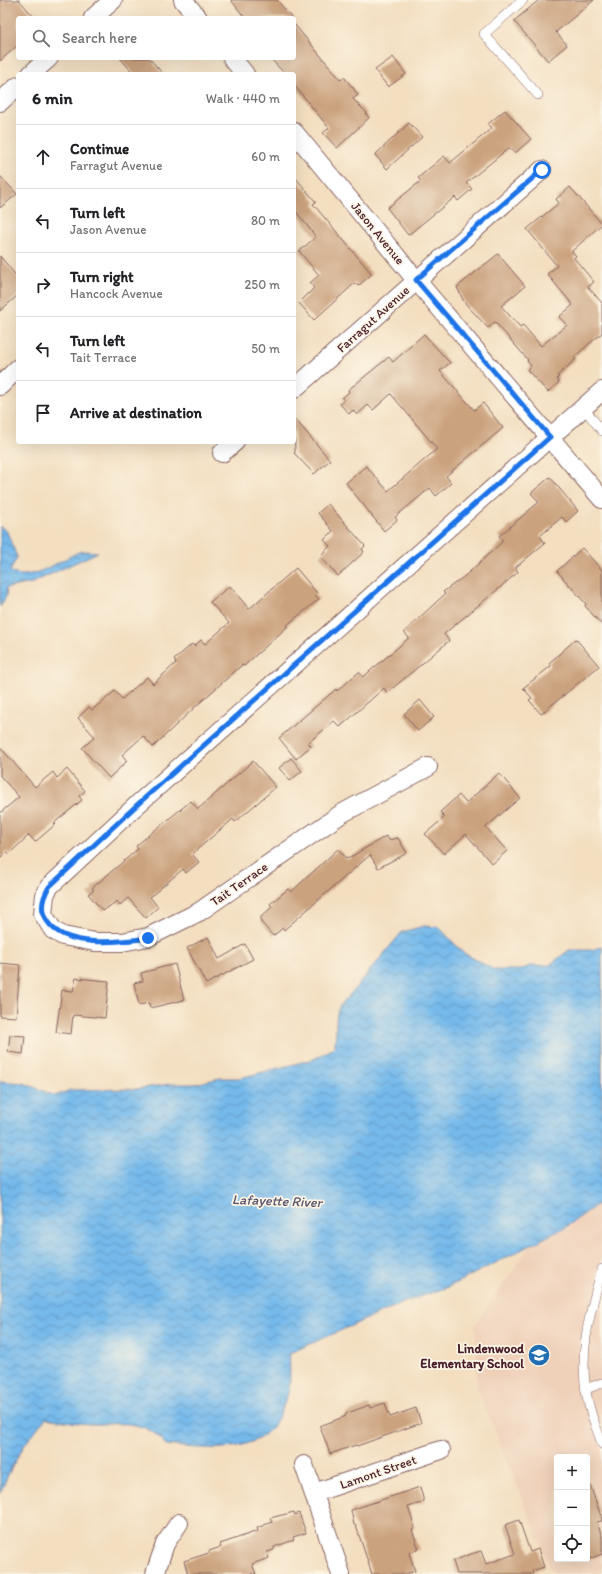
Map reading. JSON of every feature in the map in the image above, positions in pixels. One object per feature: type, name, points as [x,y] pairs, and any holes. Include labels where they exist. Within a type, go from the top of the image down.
[{"type":"street","points":[[95,16],[113,0]]},
{"type":"street","points":[[183,0],[196,16]]},
{"type":"street","points":[[33,72],[47,60]]},
{"type":"street","points":[[234,60],[243,72]]},
{"type":"street","points":[[0,102],[16,88]]},
{"type":"street","name":"Jason Avenue","points":[[296,134],[416,280],[602,499]]},
{"type":"street","name":"Farragut Avenue","points":[[296,387],[542,170]]},
{"type":"street","points":[[0,386],[16,370]]},
{"type":"street","points":[[550,437],[602,391]]},
{"type":"street","name":"Tait Terrace","points":[[428,767],[341,814],[199,912],[148,938],[122,942],[95,942],[63,936],[53,930],[43,914],[45,895],[49,887],[138,804],[550,437]]},
{"type":"street","name":"Lamont Street","points":[[314,1494],[441,1450]]},
{"type":"street","points":[[304,1465],[338,1573]]},
{"type":"street","points":[[156,1574],[165,1544],[178,1523]]},
{"type":"lane","points":[[523,0],[484,34],[538,95]]},
{"type":"lane","points":[[583,407],[602,431]]},
{"type":"lane","points":[[602,1269],[585,1335],[584,1357],[589,1408],[600,1434],[602,1444]]},
{"type":"lane","points":[[586,1389],[602,1383]]},
{"type":"shaded area","name":"Lindenwood Elementary School","points":[[602,1186],[602,1572],[596,1574],[553,1574],[477,1387],[476,1324],[544,1225]]},
{"type":"water","points":[[0,526],[7,532],[17,557],[10,571],[17,574],[25,575],[35,573],[79,552],[98,552],[32,583],[6,588],[7,595],[0,607]]},
{"type":"water","name":"Lafayette River","points":[[424,926],[439,927],[462,952],[494,970],[520,970],[530,966],[550,965],[569,950],[592,950],[602,946],[602,1201],[566,1227],[448,1287],[405,1302],[290,1353],[289,1390],[283,1408],[269,1431],[254,1441],[242,1445],[216,1448],[166,1445],[158,1436],[140,1426],[131,1424],[84,1424],[46,1418],[19,1454],[0,1494],[0,1081],[24,1083],[55,1096],[70,1090],[137,1089],[170,1084],[195,1084],[220,1078],[240,1078],[314,1059],[334,1048],[337,1014],[342,1002],[348,997],[402,932]]},
{"type":"building","points":[[0,0],[19,0],[33,16],[16,16],[16,47],[0,61]]},
{"type":"building","points":[[231,0],[277,0],[290,16],[243,16]]},
{"type":"building","points":[[539,0],[594,0],[556,32],[567,45],[548,61],[514,21]]},
{"type":"building","points":[[296,26],[341,80],[344,77],[353,88],[358,95],[353,99],[367,113],[366,114],[369,118],[337,148],[323,133],[329,128],[296,87],[296,72],[283,72],[272,60],[296,60]]},
{"type":"building","points":[[393,57],[406,74],[388,87],[375,70]]},
{"type":"building","points":[[122,60],[151,60],[161,72],[132,72]]},
{"type":"building","points":[[505,110],[531,139],[515,153],[509,148],[466,183],[472,189],[458,201],[455,197],[408,235],[387,208],[421,181],[418,178],[444,156],[450,163],[492,128],[488,124]]},
{"type":"building","points":[[409,123],[422,137],[387,169],[375,155]]},
{"type":"building","points":[[0,176],[16,193],[16,195],[0,208]]},
{"type":"building","points":[[296,178],[316,202],[313,204],[372,274],[358,286],[355,283],[314,320],[299,303],[314,288],[310,283],[319,275],[299,251],[316,237],[296,212]]},
{"type":"building","points":[[570,187],[602,224],[572,251],[576,256],[574,258],[594,282],[588,287],[602,303],[602,333],[574,357],[576,359],[557,376],[559,377],[557,379],[559,382],[548,392],[527,370],[531,366],[527,361],[528,360],[495,322],[488,328],[464,302],[457,287],[498,254],[525,286],[501,306],[520,327],[523,325],[541,346],[567,325],[559,317],[573,305],[547,274],[557,266],[527,229],[559,203],[556,199]]},
{"type":"building","points":[[0,256],[16,276],[16,297],[0,311]]},
{"type":"building","points":[[424,334],[450,363],[440,371],[474,410],[483,403],[503,428],[446,476],[451,483],[436,496],[430,488],[395,517],[397,520],[384,531],[346,483],[366,466],[388,491],[437,449],[391,394],[373,410],[368,405],[357,415],[353,410],[349,414],[340,404],[344,400],[342,398],[349,392],[348,390],[389,357],[393,362]]},
{"type":"building","points":[[296,420],[330,460],[314,474],[294,453]]},
{"type":"building","points":[[550,477],[578,511],[566,522],[562,517],[540,536],[545,543],[516,567],[518,572],[444,634],[449,641],[387,693],[384,688],[340,727],[334,721],[308,743],[311,746],[296,759],[279,738],[336,689],[337,691],[359,672],[363,677],[409,638],[404,632],[445,594],[443,592],[466,575],[503,541],[499,536],[539,502],[531,493]]},
{"type":"building","points":[[328,504],[365,546],[362,549],[364,552],[338,576],[320,556],[330,546],[324,540],[333,531],[318,513]]},
{"type":"building","points":[[582,548],[602,570],[602,625],[557,571]]},
{"type":"building","points":[[296,568],[317,593],[315,595],[319,599],[287,625],[288,626],[244,666],[242,665],[153,747],[143,736],[122,755],[127,761],[109,778],[82,748],[95,737],[78,718],[89,707],[92,710],[115,691],[122,699],[147,677],[153,684],[176,663],[174,660],[192,644],[194,646],[201,640],[205,644],[229,623],[210,602],[230,586],[249,609]]},
{"type":"building","points":[[576,639],[599,666],[541,714],[529,700],[532,698],[523,688],[551,666],[549,663]]},
{"type":"building","points":[[420,700],[434,717],[418,731],[404,714]]},
{"type":"building","points":[[0,747],[35,787],[53,772],[57,778],[67,769],[85,791],[79,796],[82,800],[54,823],[56,824],[35,842],[29,835],[9,854],[7,851],[0,858],[0,813],[19,797],[0,776]]},
{"type":"building","points":[[291,758],[302,771],[290,781],[279,768]]},
{"type":"building","points":[[253,761],[276,787],[235,822],[233,819],[192,854],[199,862],[186,873],[183,869],[150,897],[158,907],[146,918],[128,898],[120,905],[117,901],[103,911],[88,894],[94,890],[92,888],[138,849],[136,846],[191,801],[198,809]]},
{"type":"building","points":[[499,773],[520,798],[486,827],[507,851],[492,864],[466,834],[444,854],[425,834],[445,817],[440,812],[459,795],[466,803]]},
{"type":"building","points":[[386,836],[389,840],[398,838],[407,853],[378,868],[370,855],[284,930],[283,928],[273,936],[261,922],[261,917],[272,907],[270,904],[288,889],[291,892],[338,849],[347,859]]},
{"type":"building","points":[[208,937],[219,959],[245,944],[253,959],[206,984],[187,948]]},
{"type":"building","points":[[0,963],[20,965],[16,1017],[0,1016]]},
{"type":"building","points":[[175,964],[184,1000],[150,1008],[149,1003],[139,1005],[134,983],[143,981],[141,973]]},
{"type":"building","points":[[76,978],[109,981],[105,1018],[73,1015],[71,1034],[56,1032],[62,990],[73,991]]},
{"type":"building","points":[[10,1035],[25,1036],[23,1054],[8,1052]]},
{"type":"building","points":[[385,1403],[390,1417],[416,1408],[421,1423],[330,1454],[320,1426],[369,1405],[370,1408]]},
{"type":"building","points":[[590,1485],[602,1519],[602,1521],[597,1522],[602,1537],[602,1554],[590,1559]]},
{"type":"building","points":[[420,1487],[424,1502],[408,1507],[415,1528],[412,1530],[419,1549],[409,1553],[415,1571],[406,1574],[372,1574],[356,1526],[354,1525],[351,1510]]},
{"type":"building","points":[[294,1512],[295,1515],[299,1513],[306,1533],[293,1537],[294,1540],[274,1547],[274,1550],[267,1552],[269,1558],[252,1564],[256,1574],[188,1574],[184,1561],[209,1553],[209,1551],[221,1547],[220,1544],[258,1531],[257,1528],[272,1522],[270,1518]]},
{"type":"building","points":[[519,1520],[530,1552],[538,1549],[544,1567],[532,1571],[533,1574],[457,1574],[453,1561],[471,1554],[481,1551],[486,1564],[515,1554],[505,1525]]},
{"type":"place","name":"Lindenwood Elementary School","points":[[539,1355]]},
{"type":"route","points":[[148,938],[122,942],[95,942],[63,936],[53,930],[43,914],[42,906],[45,895],[49,887],[138,804],[550,437],[416,280],[542,170]]}]
